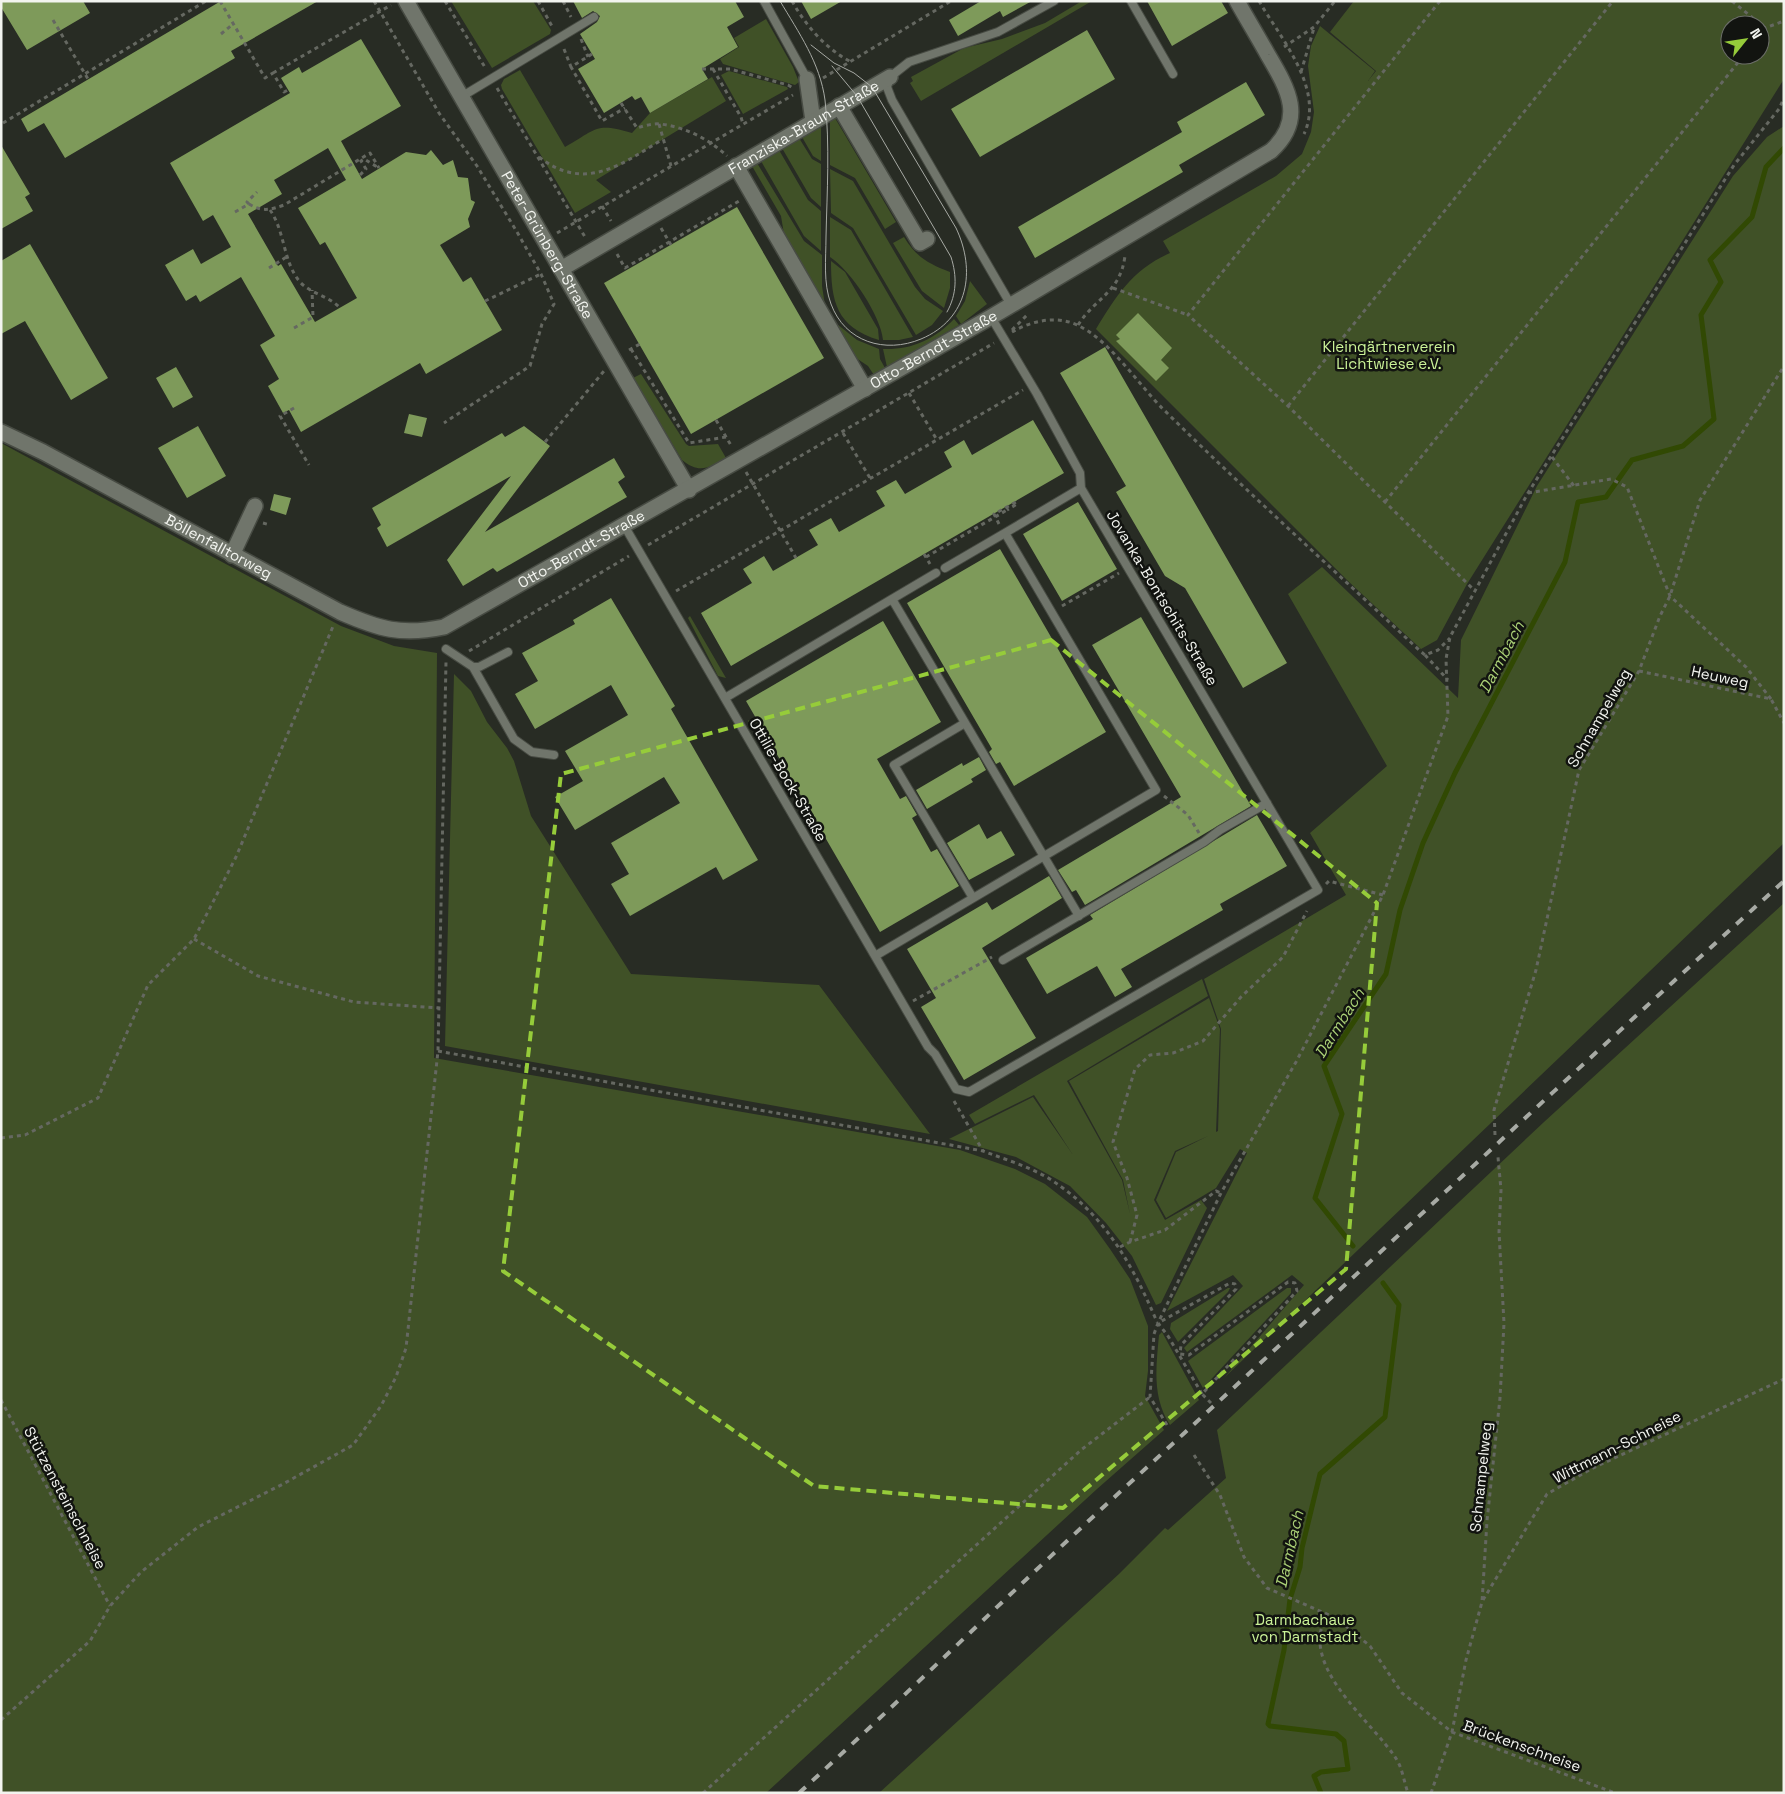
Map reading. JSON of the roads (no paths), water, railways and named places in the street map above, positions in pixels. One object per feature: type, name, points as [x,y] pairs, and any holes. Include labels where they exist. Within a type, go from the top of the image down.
[{"type":"street","name":"Peter-Grünberg-Straße","points":[[406,1],[689,490]]},
{"type":"street","name":"Otto-Berndt-Straße","points":[[444,627],[689,490],[991,317],[1258,159],[1279,144],[1289,124],[1292,112],[1290,99],[1282,78],[1237,1]]},
{"type":"street","name":"Franziska-Braun-Straße","points":[[561,268],[890,77]]},
{"type":"street","points":[[807,79],[813,120]]},
{"type":"street","points":[[839,106],[920,243],[927,238]]},
{"type":"street","points":[[736,166],[865,389]]},
{"type":"street","name":"Böllenfalltorweg","points":[[1,432],[43,452],[340,612],[368,623],[402,632],[444,627]]},
{"type":"street","points":[[232,555],[256,506]]},
{"type":"lane","points":[[764,1],[807,79]]},
{"type":"lane","name":"Franziska-Braun-Straße","points":[[890,77],[909,62],[998,32],[1054,1]]},
{"type":"lane","points":[[1131,1],[1173,74]]},
{"type":"lane","points":[[461,97],[594,17]]},
{"type":"lane","points":[[890,77],[887,87],[892,100],[1011,305]]},
{"type":"lane","name":"Jovanka-Bontschits-Straße","points":[[991,317],[1080,473],[1081,488],[1318,890]]},
{"type":"lane","points":[[945,568],[1081,488]]},
{"type":"lane","name":"Ottilie-Bock-Straße","points":[[625,526],[904,1007],[956,1090],[969,1092],[1318,890]]},
{"type":"lane","points":[[875,956],[1156,790],[1005,533]]},
{"type":"lane","points":[[725,698],[936,573]]},
{"type":"lane","points":[[892,600],[1079,916]]},
{"type":"lane","points":[[446,650],[462,658],[473,667],[498,714],[514,739],[532,752],[554,755]]},
{"type":"lane","points":[[473,667],[479,667],[508,652]]},
{"type":"lane","points":[[965,723],[894,765],[973,898]]},
{"type":"lane","points":[[1003,960],[1267,803]]},
{"type":"waterway","name":"Darmbach","points":[[1353,1246],[1315,1198],[1342,1114],[1324,1066],[1386,974],[1400,910],[1423,843],[1455,773],[1565,562],[1578,502],[1606,497],[1632,460],[1683,446],[1714,419],[1701,315],[1721,282],[1710,260],[1752,217],[1766,167],[1784,148]]},
{"type":"waterway","name":"Darmbach","points":[[1321,1793],[1314,1776],[1321,1772],[1348,1769],[1344,1741],[1336,1734],[1270,1726],[1268,1724],[1284,1650],[1290,1599],[1300,1567],[1302,1548],[1320,1474],[1385,1417],[1399,1305],[1383,1283]]},
{"type":"tram line","points":[[780,1],[814,61],[819,73],[825,100],[828,151],[826,271],[828,296],[831,304],[837,317],[846,328],[856,336],[868,341],[880,345],[894,345],[921,339],[937,330],[950,319],[958,306],[964,292],[966,276],[966,260],[962,244],[956,228],[872,87],[854,73],[834,63],[811,45]]},
{"type":"tram line","points":[[832,66],[857,96],[951,257],[955,285],[953,298],[947,312]]},
{"type":"railway","points":[[799,1793],[1031,1574],[1784,881]]},
{"type":"park label","name":"Kleingärtnerverein Lichtwiese e.V.","points":[[1389,356]]},
{"type":"park label","name":"Darmbachaue von Darmstadt","points":[[1305,1628]]}]
